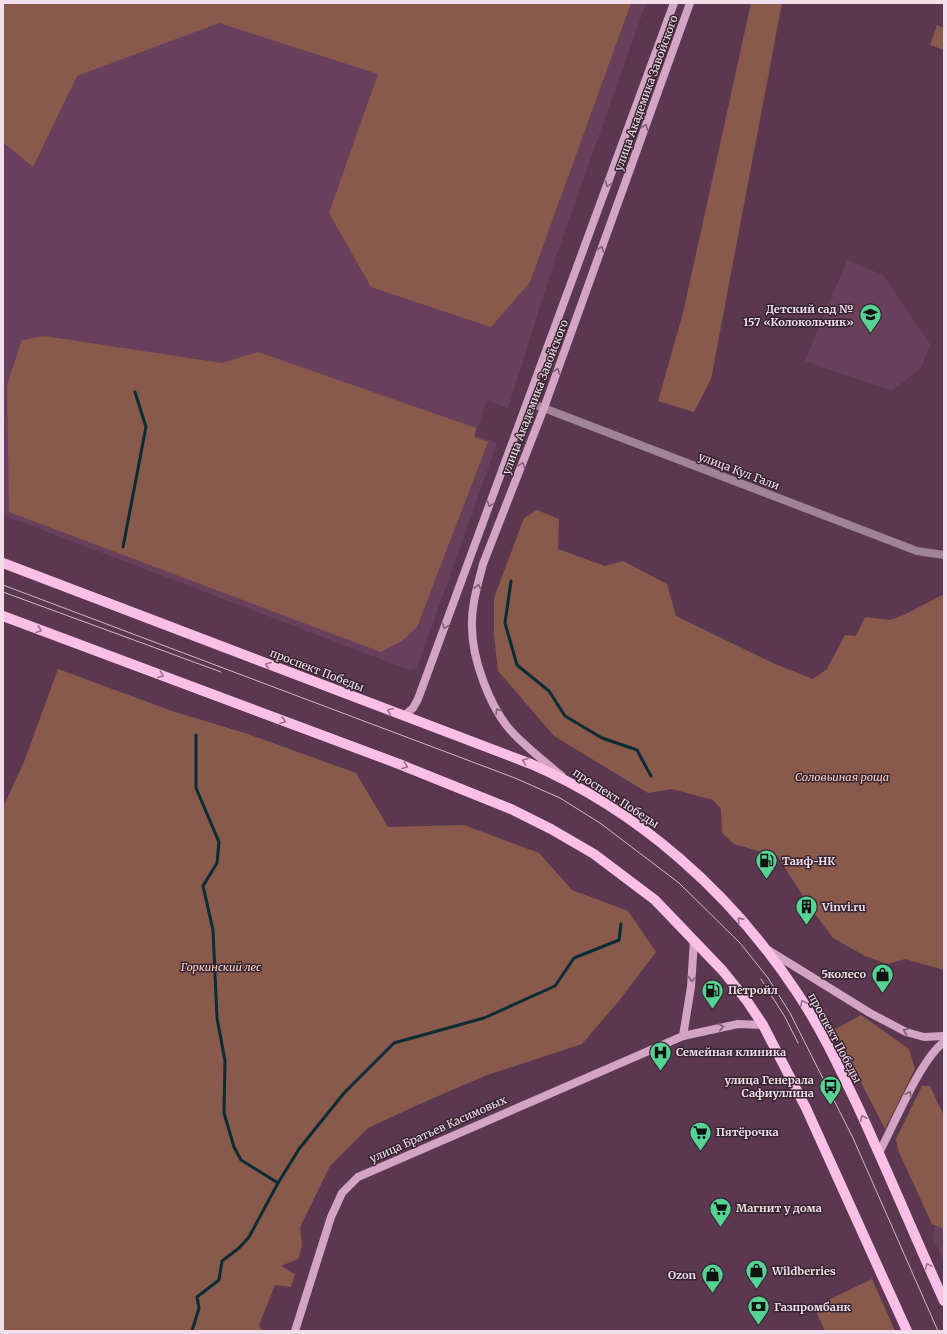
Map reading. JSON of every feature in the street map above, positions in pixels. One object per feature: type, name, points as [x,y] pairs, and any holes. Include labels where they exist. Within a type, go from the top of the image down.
[{"type":"main road","name":"проспект Победы","points":[[3,563],[484,746],[564,778],[606,803],[648,832],[691,867],[766,949],[797,992],[839,1067],[879,1153],[944,1301]]},
{"type":"main road","points":[[3,616],[399,764],[511,809],[551,829],[594,854],[655,900],[694,940],[747,1001],[763,1025],[806,1108],[907,1331]]},
{"type":"street","name":"улица Академика Завойского","points":[[404,716],[413,708],[418,699],[674,3]]},
{"type":"street","name":"улица Академика Завойского","points":[[564,778],[510,730],[492,700],[478,666],[472,627],[476,590],[483,564],[544,408],[690,3]]},
{"type":"street","name":"улица Кул Гали","points":[[528,402],[917,550],[944,555]]},
{"type":"street","points":[[683,1036],[691,987],[694,940]]},
{"type":"street","points":[[766,949],[870,1013],[906,1032],[924,1037],[944,1036]]},
{"type":"street","name":"улица Братьев Касимовых","points":[[296,1331],[331,1217],[342,1193],[358,1177],[683,1036],[738,1024],[763,1025]]},
{"type":"street","points":[[879,1153],[917,1079],[935,1051],[944,1042]]},
{"type":"shaded area","points":[[3,3],[646,3],[556,256],[508,408],[487,400],[475,435],[497,443],[417,668],[409,670],[3,515]]},
{"type":"shaded area","name":"Детский сад № 157 «Колокольчик»","points":[[847,260],[883,275],[930,344],[921,368],[892,391],[805,361]]},
{"type":"shaded area","points":[[944,1222],[944,1262],[932,1236],[935,1227]]},
{"type":"green space","points":[[3,3],[631,3],[530,282],[491,327],[371,287],[329,213],[378,74],[219,23],[77,76],[33,167],[3,142]]},
{"type":"green space","points":[[751,3],[782,3],[711,379],[694,412],[658,401],[683,313]]},
{"type":"green space","points":[[937,25],[944,28],[944,50],[930,45]]},
{"type":"green space","points":[[44,336],[222,363],[258,352],[476,428],[474,437],[488,442],[417,627],[402,641],[381,652],[9,512],[7,385],[22,340]]},
{"type":"green space","name":"Соловьиная роща","points":[[537,510],[559,519],[558,549],[605,566],[623,561],[667,584],[676,616],[775,664],[813,679],[827,669],[845,635],[856,636],[865,617],[890,620],[904,615],[944,594],[944,970],[905,959],[888,964],[865,956],[833,938],[812,910],[778,857],[734,844],[722,833],[721,809],[713,800],[672,789],[648,793],[554,736],[498,671],[494,635],[494,598],[524,518]]},
{"type":"green space","name":"Горкинский лес","points":[[58,669],[172,711],[248,734],[356,773],[388,827],[464,825],[539,853],[572,890],[628,911],[656,952],[618,1002],[582,1044],[487,1075],[368,1128],[330,1166],[300,1227],[302,1246],[298,1259],[281,1266],[295,1274],[291,1287],[275,1285],[259,1325],[263,1331],[3,1331],[3,807],[24,762]]},
{"type":"green space","points":[[861,1015],[909,1049],[915,1069],[885,1129],[834,1030]]},
{"type":"green space","points":[[922,1086],[930,1086],[944,1116],[944,1229],[932,1224],[898,1150],[896,1139]]},
{"type":"green space","points":[[872,1279],[895,1331],[825,1331],[814,1307]]},
{"type":"waterway","points":[[123,547],[146,427],[135,392]]},
{"type":"waterway","points":[[511,581],[505,623],[517,665],[549,691],[565,716],[602,738],[637,750],[651,776]]},
{"type":"waterway","points":[[196,735],[196,788],[219,842],[217,863],[203,886],[213,930],[217,1018],[225,1061],[224,1113],[234,1147],[241,1160],[278,1183]]},
{"type":"waterway","points":[[192,1331],[199,1308],[197,1297],[219,1280],[222,1261],[239,1248],[249,1237],[278,1183],[299,1149],[344,1093],[394,1043],[484,1018],[555,986],[574,958],[619,940],[621,924]]},
{"type":"tram line","points":[[3,585],[515,778],[560,798],[600,823],[679,883],[741,944],[768,978],[790,1013],[853,1138],[938,1331]]},
{"type":"tram line","points":[[3,592],[221,672]]},
{"type":"tram line","points":[[761,979],[785,1017],[798,1043]]},
{"type":"place","name":"Детский сад № 157 «Колокольчик»","points":[[870,334]]},
{"type":"place","name":"Таиф-НК","points":[[766,880]]},
{"type":"place","name":"Vinvi.ru","points":[[807,926]]},
{"type":"place","name":"5колесо","points":[[882,994]]},
{"type":"place","name":"Петройл","points":[[713,1010]]},
{"type":"place","name":"Семейная клиника","points":[[661,1072]]},
{"type":"place","name":"улица Генерала Сафиуллина","points":[[830,1106]]},
{"type":"place","name":"Пятёрочка","points":[[700,1152]]},
{"type":"place","name":"Магнит у дома","points":[[720,1228]]},
{"type":"place","name":"Wildberries","points":[[757,1290]]},
{"type":"place","name":"Ozon","points":[[712,1294]]},
{"type":"place","name":"Газпромбанк","points":[[758,1326]]}]
